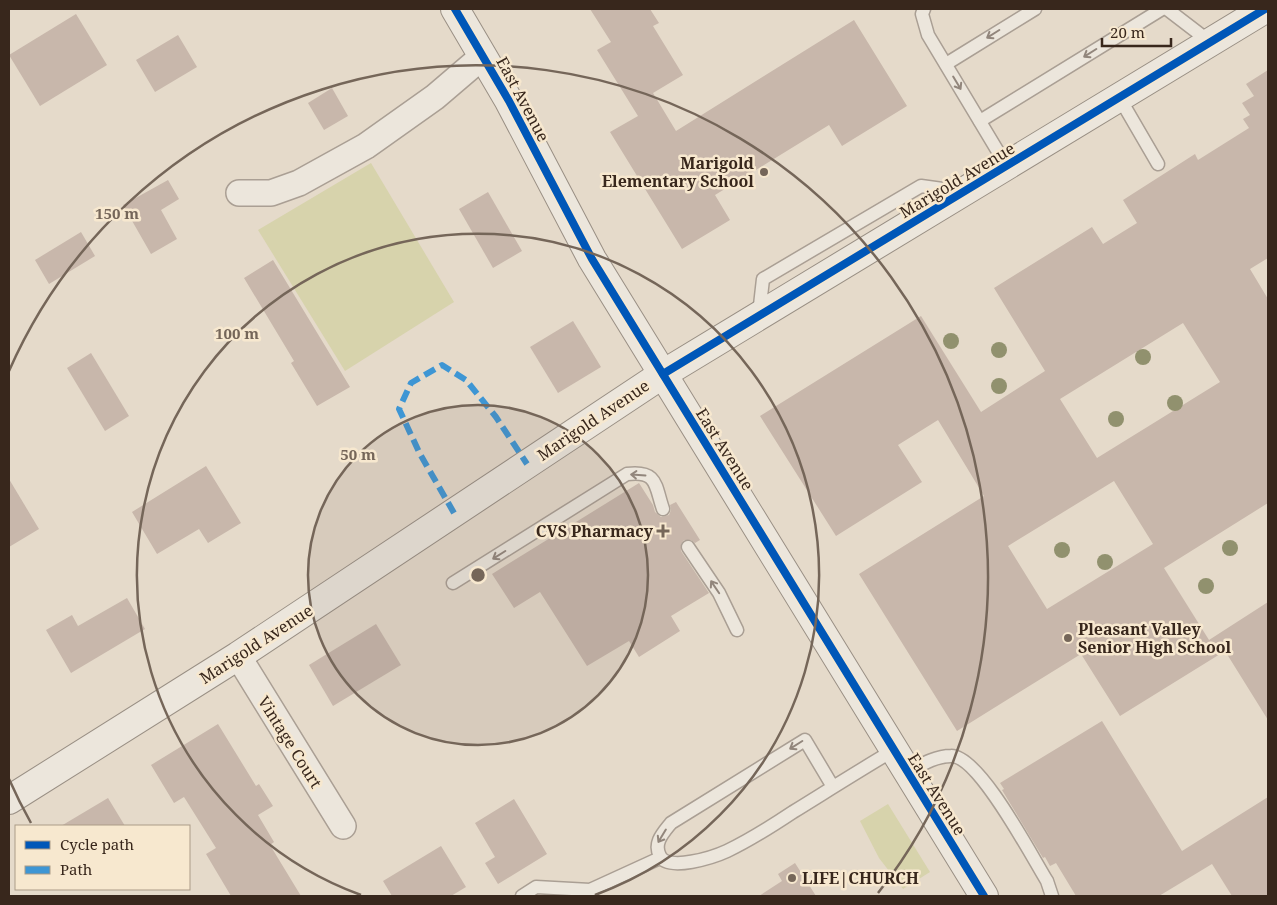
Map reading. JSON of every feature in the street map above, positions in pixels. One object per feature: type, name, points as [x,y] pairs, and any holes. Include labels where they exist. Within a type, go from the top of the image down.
[{"type":"street","name":"East Avenue","points":[[454,9],[484,56],[592,259],[901,761],[978,894]]},
{"type":"street","name":"Marigold Avenue","points":[[9,800],[238,656],[663,374],[1265,9]]},
{"type":"street","points":[[239,193],[271,193],[299,183],[366,146],[435,97],[484,56]]},
{"type":"street","name":"Vintage Court","points":[[238,656],[343,826]]},
{"type":"lane","points":[[924,9],[922,14],[928,35],[1006,165]]},
{"type":"lane","points":[[946,64],[1035,9]]},
{"type":"lane","points":[[980,121],[1162,9]]},
{"type":"lane","points":[[1167,9],[1210,42]]},
{"type":"lane","points":[[1119,97],[1158,164]]},
{"type":"lane","points":[[453,583],[626,474],[640,472],[651,477],[658,489],[664,509]]},
{"type":"lane","points":[[688,548],[719,594],[737,630]]},
{"type":"lane","points":[[833,787],[805,740],[671,823],[658,839],[657,850],[660,858],[665,862],[673,864],[702,859],[726,852],[833,787],[901,761],[952,755],[970,764],[990,788],[1047,881],[1052,896]]},
{"type":"lane","points":[[522,896],[536,887],[590,890],[660,858]]},
{"type":"shaded area","points":[[371,163],[454,302],[345,371],[258,230]]},
{"type":"shaded area","points":[[888,804],[930,872],[903,889],[879,858],[860,821]]},
{"type":"building","points":[[590,9],[650,9],[659,23],[653,26],[683,75],[653,93],[676,131],[854,20],[907,106],[842,146],[829,125],[715,195],[730,220],[682,249],[610,132],[638,116],[597,50],[611,42]]},
{"type":"building","points":[[76,14],[107,65],[40,106],[9,55]]},
{"type":"building","points":[[178,35],[197,67],[155,92],[136,60]]},
{"type":"building","points":[[1268,70],[1268,258],[1250,269],[1268,299],[1268,503],[1164,568],[1209,640],[1268,602],[1268,720],[1225,651],[1120,716],[1081,654],[957,731],[859,574],[984,496],[938,420],[898,445],[922,482],[836,536],[760,416],[921,316],[981,412],[1045,371],[994,288],[1092,227],[1103,244],[1137,223],[1123,200],[1195,154],[1198,160],[1249,128],[1243,119],[1250,115],[1242,103],[1254,96],[1246,84]],"holes":[[[1183,323],[1220,382],[1097,458],[1060,399]],[[1114,481],[1153,544],[1047,609],[1008,546]]]},
{"type":"building","points":[[332,88],[348,116],[324,130],[308,103]]},
{"type":"building","points":[[168,180],[179,199],[161,210],[177,239],[151,254],[123,205]]},
{"type":"building","points":[[488,192],[522,251],[493,268],[459,209]]},
{"type":"building","points":[[81,232],[95,256],[49,284],[35,260]]},
{"type":"building","points":[[273,260],[350,387],[317,406],[291,363],[294,361],[244,278]]},
{"type":"building","points":[[573,321],[601,367],[558,393],[530,347]]},
{"type":"building","points":[[91,353],[129,416],[105,431],[67,368]]},
{"type":"building","points":[[206,466],[241,523],[208,543],[199,529],[157,554],[132,512]]},
{"type":"building","points":[[9,479],[39,529],[9,547]]},
{"type":"building","name":"CVS Pharmacy","points":[[639,483],[653,505],[655,512],[661,517],[669,515],[670,505],[676,502],[700,540],[695,543],[691,540],[684,540],[681,544],[681,551],[709,593],[671,616],[680,631],[639,657],[629,641],[587,666],[540,592],[514,608],[492,574]]},
{"type":"building","points":[[127,598],[145,629],[71,673],[46,630],[72,615],[78,626]]},
{"type":"building","points":[[376,624],[401,665],[333,706],[309,665]]},
{"type":"building","points":[[1102,721],[1182,851],[1268,797],[1268,896],[1232,896],[1212,864],[1159,896],[1076,896],[1056,863],[1050,866],[1045,857],[1043,858],[1002,790],[1004,789],[1000,783]]},
{"type":"building","points":[[218,724],[256,786],[259,784],[273,806],[258,815],[274,842],[270,845],[301,896],[231,896],[206,854],[216,848],[184,797],[174,803],[151,765]]},
{"type":"building","points":[[108,798],[124,825],[63,825]]},
{"type":"building","points":[[514,799],[547,854],[498,884],[485,863],[495,857],[475,823]]},
{"type":"building","points":[[441,846],[466,887],[451,896],[392,896],[383,881]]},
{"type":"building","name":"LIFE|CHURCH","points":[[795,863],[816,896],[759,896],[782,881],[778,874]]},
{"type":"marked path","points":[[454,513],[420,454],[399,409],[411,383],[442,365],[466,380],[496,417],[527,464]]},
{"type":"cycle path","points":[[455,9],[509,101],[592,259],[984,896]]},
{"type":"cycle path","points":[[663,374],[1265,9]]},
{"type":"place","name":"Marigold Elementary School","points":[[764,172]]},
{"type":"place","name":"CVS Pharmacy","points":[[663,531]]},
{"type":"place","name":"Pleasant Valley Senior High School","points":[[1068,638]]},
{"type":"place","name":"LIFE|CHURCH","points":[[792,878]]}]
